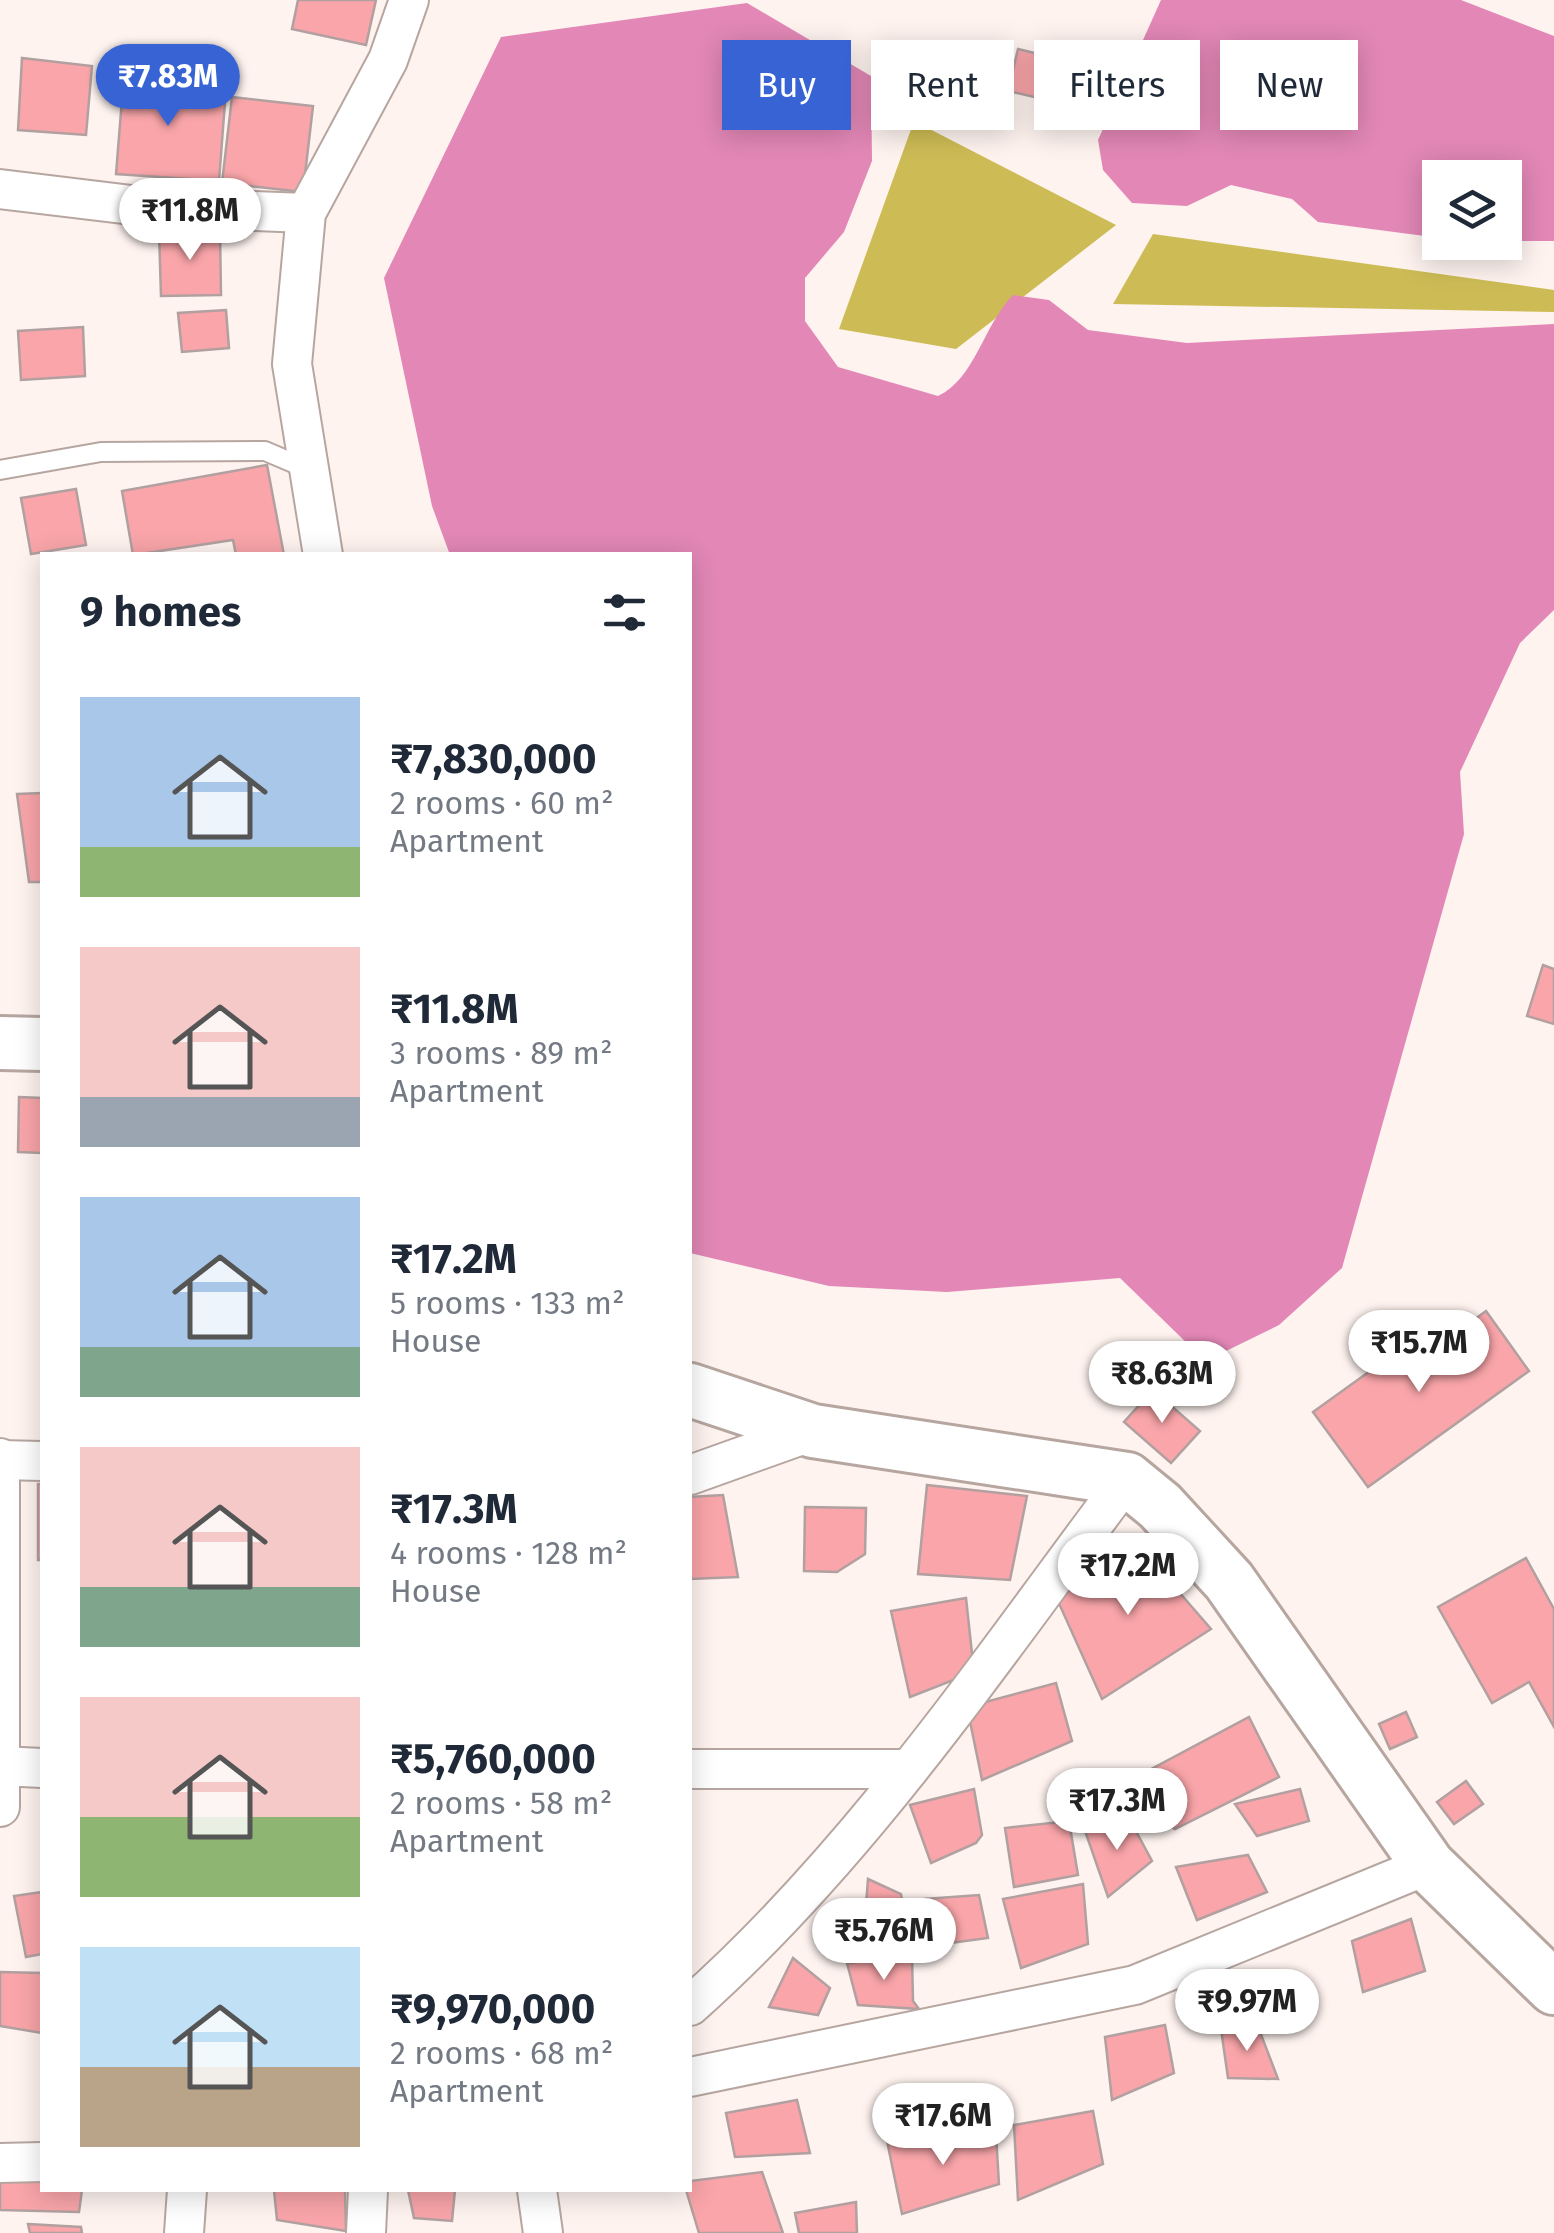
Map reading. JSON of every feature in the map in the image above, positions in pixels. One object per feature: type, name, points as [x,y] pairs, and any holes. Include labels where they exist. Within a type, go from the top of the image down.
[{"type":"main road","points":[[0,1043],[40,1044]]},
{"type":"main road","points":[[692,1391],[814,1431],[1127,1479],[1160,1506],[1228,1581],[1428,1865],[1554,1988]]},
{"type":"street","points":[[322,552],[292,364],[306,213],[388,60],[409,0]]},
{"type":"street","points":[[0,189],[148,208],[306,213]]},
{"type":"street","points":[[692,1474],[814,1431]]},
{"type":"street","points":[[0,1807],[0,1459],[40,1461]]},
{"type":"street","points":[[692,2004],[743,1960],[909,1769],[1127,1479]]},
{"type":"street","points":[[1,1767],[40,1768]]},
{"type":"street","points":[[692,1769],[909,1769]]},
{"type":"street","points":[[692,2077],[1135,1985],[1428,1865]]},
{"type":"street","points":[[0,2164],[40,2162]]},
{"type":"street","points":[[184,2233],[187,2192]]},
{"type":"street","points":[[366,2233],[368,2192]]},
{"type":"street","points":[[537,2192],[543,2233]]},
{"type":"lane","points":[[0,470],[120,452],[265,452],[306,468]]},
{"type":"shaded area","points":[[1161,0],[1461,0],[1554,36],[1554,241],[1522,241],[1522,160],[1422,160],[1422,236],[1318,222],[1292,199],[1231,185],[1187,206],[1132,203],[1103,170],[1098,140],[1102,130],[1200,130],[1200,40],[1143,40]]},
{"type":"shaded area","points":[[747,3],[810,40],[722,40],[722,130],[851,130],[851,64],[871,76],[872,161],[844,232],[805,278],[805,321],[838,367],[938,396],[961,377],[1013,295],[1049,300],[1088,330],[1187,343],[1554,324],[1554,610],[1520,643],[1460,772],[1464,834],[1342,1268],[1279,1325],[1224,1352],[1193,1349],[1120,1278],[947,1292],[829,1286],[692,1253],[692,552],[449,552],[432,506],[384,278],[501,37]]},
{"type":"shaded area","points":[[911,130],[931,130],[1116,225],[956,349],[839,329]]},
{"type":"shaded area","points":[[1153,234],[1554,290],[1554,312],[1113,304]]},
{"type":"building","points":[[298,0],[376,0],[366,45],[292,29]]},
{"type":"building","points":[[1018,49],[1034,53],[1034,97],[1014,92]]},
{"type":"building","points":[[22,58],[92,66],[86,135],[18,130]]},
{"type":"building","points":[[125,62],[225,102],[219,181],[116,174]]},
{"type":"building","points":[[232,97],[313,106],[303,192],[222,183]]},
{"type":"building","points":[[220,230],[221,295],[161,296],[159,232]]},
{"type":"building","points":[[226,310],[229,348],[182,352],[178,313]]},
{"type":"building","points":[[83,327],[85,376],[21,380],[18,331]]},
{"type":"building","points":[[267,465],[283,552],[235,552],[233,540],[132,552],[122,491]]},
{"type":"building","points":[[76,489],[86,545],[31,554],[21,498]]},
{"type":"building","points":[[40,793],[40,882],[29,882],[17,794]]},
{"type":"building","points":[[1543,965],[1554,969],[1554,1024],[1527,1016]]},
{"type":"building","points":[[19,1097],[40,1098],[40,1153],[18,1152]]},
{"type":"building","points":[[1486,1311],[1529,1371],[1368,1487],[1313,1412],[1441,1320],[1452,1336]]},
{"type":"building","points":[[1153,1390],[1200,1431],[1171,1463],[1124,1422]]},
{"type":"building","points":[[38,1484],[40,1484],[40,1560]]},
{"type":"building","points":[[927,1485],[1027,1496],[1010,1580],[918,1574]]},
{"type":"building","points":[[723,1495],[738,1577],[692,1579],[692,1497]]},
{"type":"building","points":[[805,1507],[866,1508],[865,1554],[837,1572],[804,1571]]},
{"type":"building","points":[[1133,1539],[1211,1629],[1102,1699],[1057,1599]]},
{"type":"building","points":[[1526,1558],[1554,1609],[1554,1727],[1529,1682],[1492,1703],[1438,1607]]},
{"type":"building","points":[[966,1598],[974,1672],[910,1697],[891,1611]]},
{"type":"building","points":[[1056,1683],[1072,1741],[982,1780],[967,1707]]},
{"type":"building","points":[[1406,1712],[1417,1737],[1390,1749],[1379,1724]]},
{"type":"building","points":[[1249,1717],[1279,1777],[1175,1829],[1110,1791]]},
{"type":"building","points":[[1466,1781],[1483,1804],[1454,1824],[1437,1802]]},
{"type":"building","points":[[974,1789],[982,1835],[976,1843],[931,1863],[910,1805]]},
{"type":"building","points":[[1300,1789],[1309,1821],[1257,1836],[1235,1804]]},
{"type":"building","points":[[1130,1820],[1152,1861],[1108,1897],[1084,1828]]},
{"type":"building","points":[[1069,1821],[1078,1875],[1014,1887],[1005,1828]]},
{"type":"building","points":[[1248,1855],[1267,1892],[1197,1920],[1176,1867]]},
{"type":"building","points":[[868,1879],[901,1894],[906,1925],[864,1932]]},
{"type":"building","points":[[1083,1884],[1088,1944],[1021,1968],[1003,1899]]},
{"type":"building","points":[[40,1892],[40,1954],[26,1957],[14,1896]]},
{"type":"building","points":[[979,1895],[988,1938],[935,1945],[925,1899]]},
{"type":"building","points":[[1411,1919],[1425,1971],[1363,1992],[1352,1941]]},
{"type":"building","points":[[912,1956],[913,2001],[919,2009],[858,2005],[847,1963]]},
{"type":"building","points":[[793,1958],[830,1988],[818,2015],[769,2007]]},
{"type":"building","points":[[0,1972],[40,1973],[40,2033],[0,2026]]},
{"type":"building","points":[[1257,2024],[1278,2079],[1228,2078],[1221,2029]]},
{"type":"building","points":[[1165,2025],[1174,2073],[1112,2100],[1105,2037]]},
{"type":"building","points":[[797,2100],[810,2153],[735,2157],[726,2113]]},
{"type":"building","points":[[1093,2111],[1103,2164],[1018,2200],[1014,2125]]},
{"type":"building","points":[[996,2134],[999,2184],[902,2214],[887,2141]]},
{"type":"building","points":[[762,2172],[783,2233],[699,2233],[687,2192],[692,2192],[692,2181]]},
{"type":"building","points":[[40,2175],[40,2192],[82,2192],[79,2212],[0,2210],[0,2176]]},
{"type":"building","points":[[274,2192],[345,2192],[346,2231],[277,2220]]},
{"type":"building","points":[[408,2192],[455,2192],[452,2221],[414,2218]]},
{"type":"building","points":[[856,2202],[857,2233],[799,2233],[795,2213]]},
{"type":"building","points":[[28,2224],[81,2227],[82,2233],[30,2233]]}]
